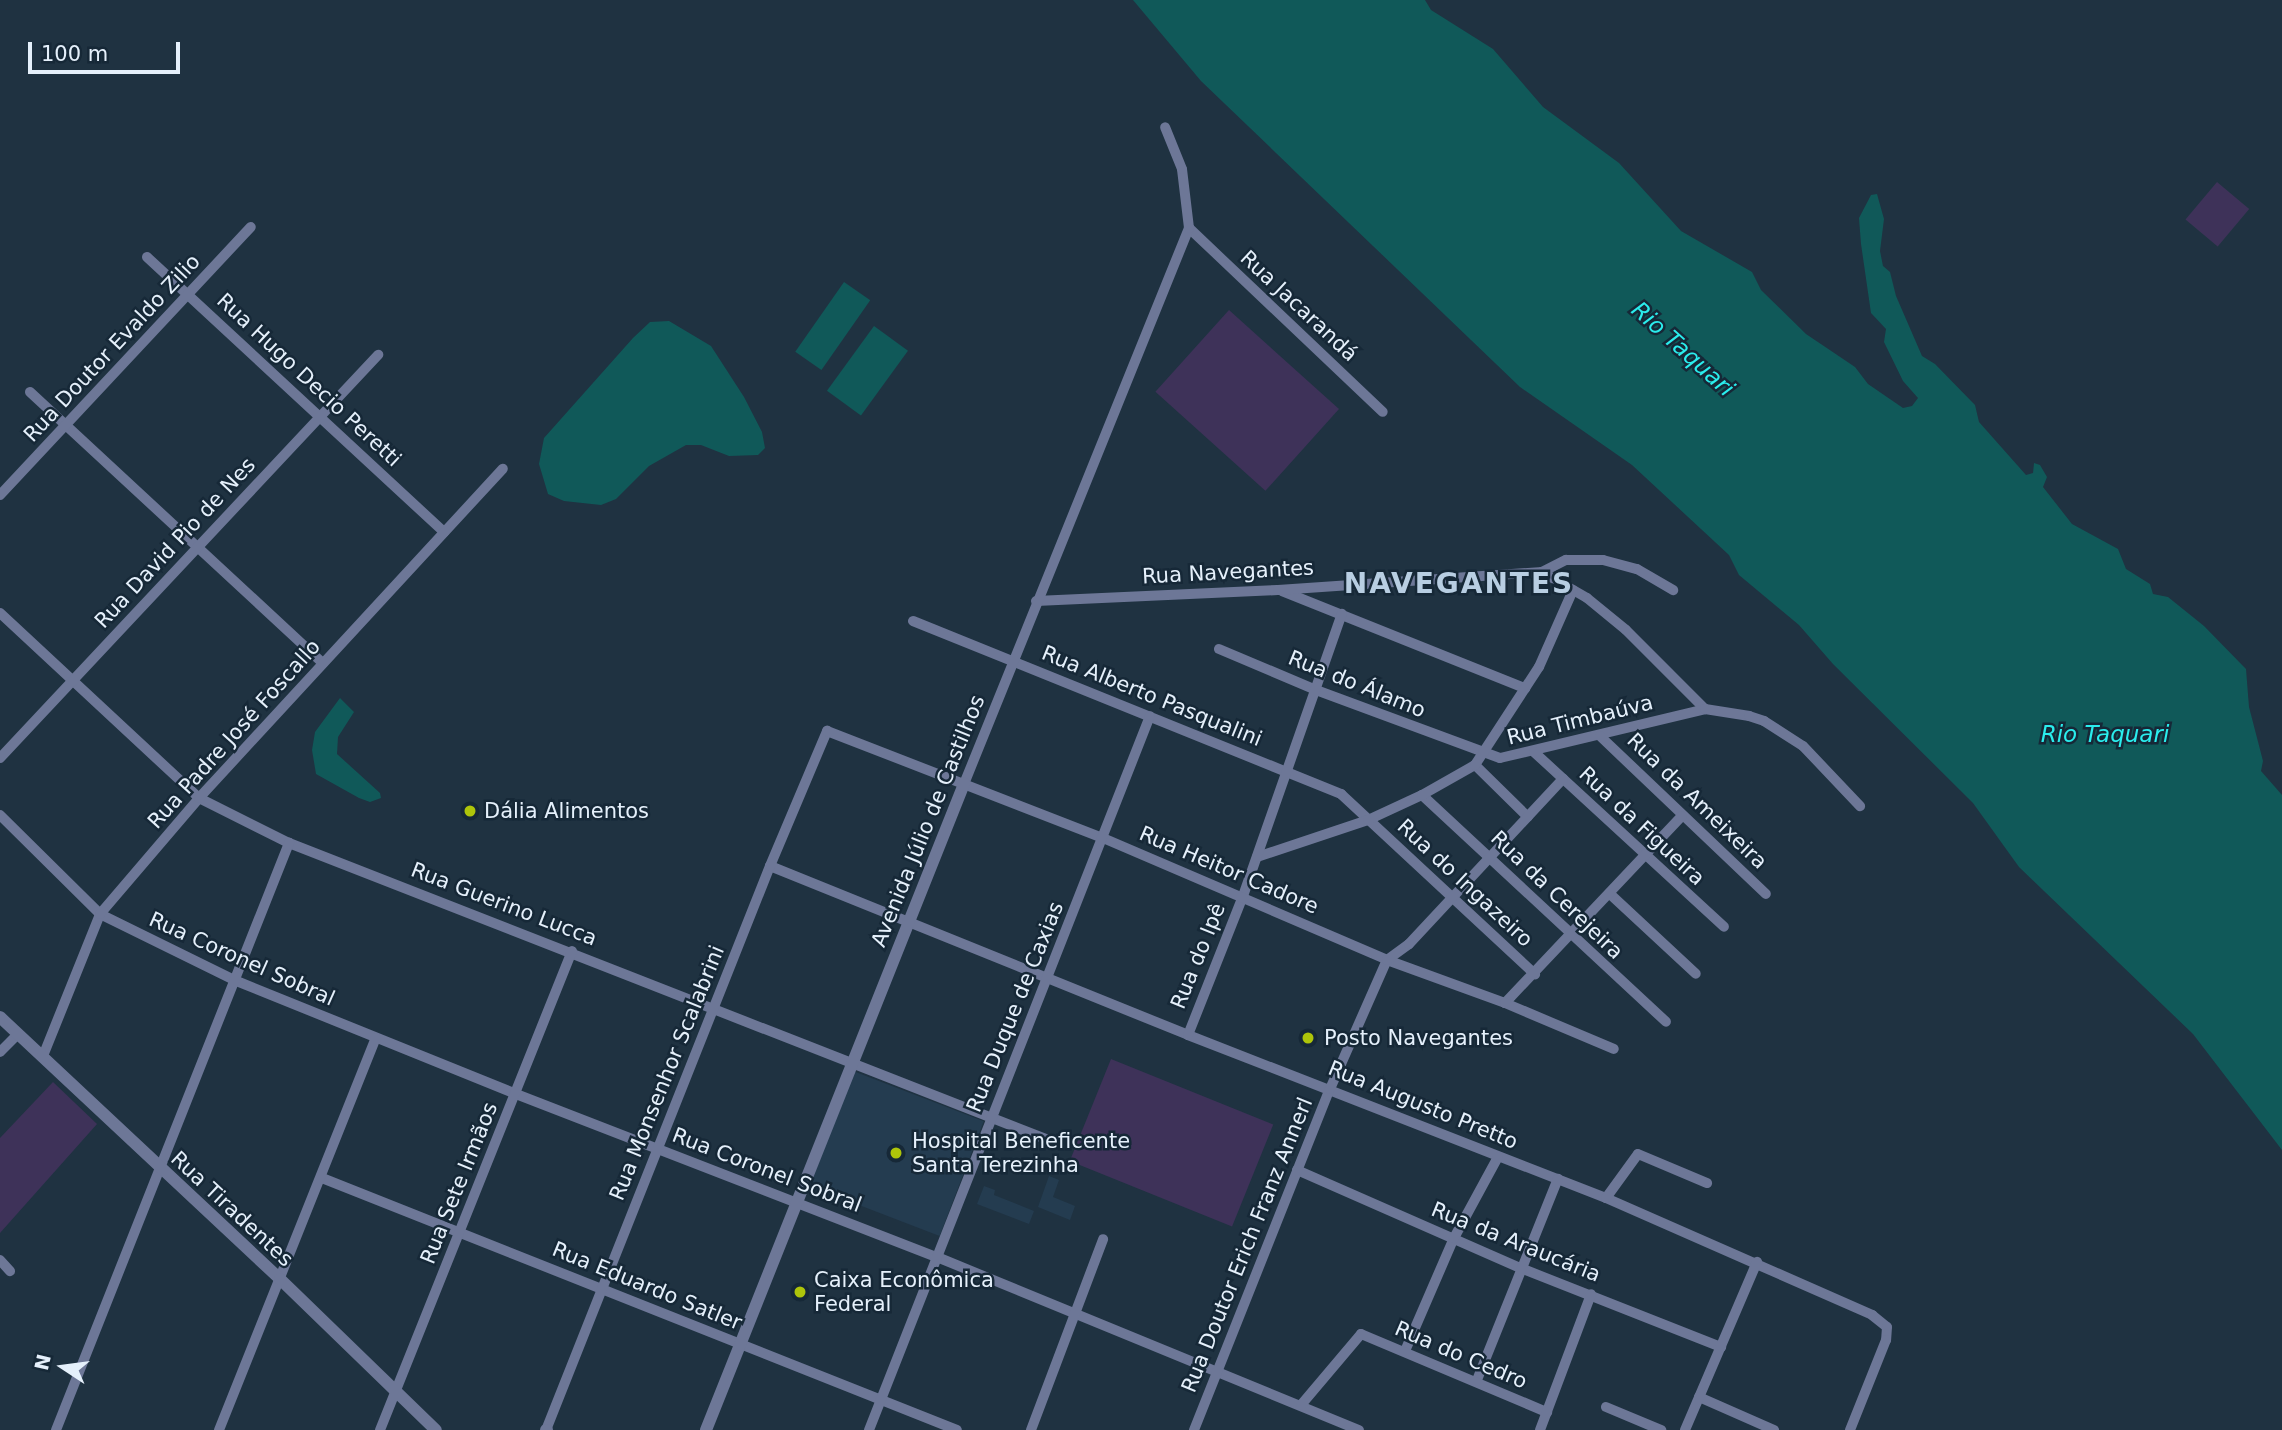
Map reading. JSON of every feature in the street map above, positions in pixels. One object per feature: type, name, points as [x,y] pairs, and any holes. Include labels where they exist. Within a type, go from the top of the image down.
[{"type":"street","points":[[1165,127],[1182,169],[1189,229]]},
{"type":"street","name":"Rua Doutor Evaldo Zilio","points":[[0,495],[251,227]]},
{"type":"street","name":"Rua Jacarandá","points":[[1189,229],[1383,412]]},
{"type":"street","name":"Avenida Júlio de Castilhos","points":[[706,1430],[908,919],[1189,229]]},
{"type":"street","name":"Rua Hugo Decio Peretti","points":[[147,257],[189,293],[444,532]]},
{"type":"street","name":"Rua David Pio de Nes","points":[[0,758],[378,355]]},
{"type":"street","points":[[30,392],[323,663]]},
{"type":"street","name":"Rua Padre José Foscallo","points":[[43,1056],[100,914],[199,798],[503,469]]},
{"type":"street","name":"Rua Navegantes","points":[[1037,601],[1278,590],[1542,572],[1566,560],[1603,560],[1637,569],[1673,590]]},
{"type":"street","points":[[1542,572],[1587,598],[1626,630],[1705,709]]},
{"type":"street","points":[[1278,590],[1525,688]]},
{"type":"street","points":[[1482,754],[1539,667],[1573,590]]},
{"type":"street","name":"Rua Guerino Lucca","points":[[0,613],[199,798],[289,842],[1051,1140]]},
{"type":"street","name":"Rua do Ipê","points":[[1188,1035],[1243,896],[1342,614]]},
{"type":"street","name":"Rua Alberto Pasqualini","points":[[913,621],[1341,794],[1368,820]]},
{"type":"street","name":"Rua do Álamo","points":[[1219,649],[1316,690],[1482,754]]},
{"type":"street","name":"Rua Timbaúva","points":[[1257,857],[1368,820],[1422,795],[1475,765],[1482,754],[1500,758],[1534,752],[1705,709],[1764,721],[1803,746],[1860,806]]},
{"type":"street","name":"Rua Duque de Caxias","points":[[869,1430],[1150,716]]},
{"type":"street","name":"Rua Heitor Cadore","points":[[827,732],[1103,838],[1387,960],[1505,1003],[1614,1049]]},
{"type":"street","name":"Rua Monsenhor Scalabrini","points":[[546,1430],[713,1007],[827,732]]},
{"type":"street","name":"Rua da Ameixeira","points":[[1600,736],[1766,894]]},
{"type":"street","name":"Rua da Figueira","points":[[1534,752],[1724,927]]},
{"type":"street","points":[[1475,765],[1528,817]]},
{"type":"street","name":"Rua Doutor Erich Franz Annerl","points":[[1195,1430],[1329,1088],[1387,960],[1409,944],[1563,779]]},
{"type":"street","name":"Rua da Cerejeira","points":[[1422,795],[1491,856],[1572,936],[1666,1022]]},
{"type":"street","points":[[1505,1003],[1572,936],[1682,816]]},
{"type":"street","name":"Rua Coronel Sobral","points":[[1,820],[100,914],[234,980],[516,1094],[937,1257],[1359,1430]]},
{"type":"street","name":"Rua do Ingazeiro","points":[[1368,820],[1535,974]]},
{"type":"street","points":[[56,1430],[289,842]]},
{"type":"street","name":"Rua Augusto Pretto","points":[[770,866],[908,919],[1188,1035],[1606,1198],[1757,1262],[1872,1315],[1887,1327],[1886,1340],[1850,1430]]},
{"type":"street","points":[[1610,894],[1696,974]]},
{"type":"street","name":"Rua Sete Irmãos","points":[[380,1430],[572,951]]},
{"type":"street","name":"Rua Tiradentes","points":[[0,1017],[280,1279],[436,1430]]},
{"type":"street","points":[[0,1052],[17,1035]]},
{"type":"street","points":[[219,1430],[376,1038]]},
{"type":"street","points":[[1606,1198],[1638,1154],[1707,1183]]},
{"type":"street","points":[[1405,1350],[1454,1238],[1498,1157]]},
{"type":"street","name":"Rua da Araucária","points":[[1297,1170],[1523,1269],[1721,1347]]},
{"type":"street","name":"Rua Eduardo Satler","points":[[322,1178],[957,1430]]},
{"type":"street","points":[[1477,1380],[1558,1179]]},
{"type":"street","points":[[1031,1430],[1103,1239]]},
{"type":"street","points":[[0,1260],[10,1270]]},
{"type":"street","points":[[1685,1430],[1757,1262]]},
{"type":"street","points":[[1540,1430],[1591,1294]]},
{"type":"street","name":"Rua do Cedro","points":[[1301,1405],[1361,1334],[1477,1380],[1547,1412]]},
{"type":"street","points":[[1699,1397],[1774,1430]]},
{"type":"street","points":[[1606,1407],[1661,1430]]},
{"type":"shaded area","points":[[2217,182],[2249,209],[2218,247],[2186,220]]},
{"type":"shaded area","points":[[1229,310],[1339,409],[1265,491],[1155,392]]},
{"type":"shaded area","points":[[1111,1059],[1273,1125],[1232,1227],[1070,1161]]},
{"type":"shaded area","name":"Hospital Beneficente Santa Terezinha","points":[[853,1071],[984,1121],[940,1236],[809,1186]]},
{"type":"shaded area","points":[[53,1082],[97,1124],[0,1233],[0,1138]]},
{"type":"shaded area","points":[[1049,1176],[1059,1180],[1053,1197],[1075,1206],[1070,1220],[1038,1207]]},
{"type":"shaded area","points":[[984,1186],[995,1190],[994,1195],[1034,1211],[1029,1224],[977,1204]]},
{"type":"water","name":"Rio Taquari","points":[[1133,0],[1425,0],[1431,10],[1493,49],[1543,107],[1619,163],[1681,231],[1752,272],[1761,290],[1806,334],[1855,367],[1868,384],[1903,408],[1912,406],[1918,398],[1903,381],[1884,342],[1886,329],[1871,313],[1861,244],[1859,218],[1871,195],[1877,194],[1884,219],[1880,251],[1883,266],[1890,272],[1896,296],[1922,356],[1935,364],[1975,405],[1979,422],[2026,475],[2033,473],[2034,463],[2040,465],[2047,477],[2043,487],[2072,524],[2118,549],[2126,569],[2150,584],[2153,594],[2168,597],[2204,626],[2246,669],[2249,707],[2263,761],[2261,771],[2282,795],[2282,1150],[2193,1034],[2019,867],[1973,803],[1833,664],[1799,625],[1739,575],[1729,555],[1632,465],[1520,387],[1201,81]]},
{"type":"water","points":[[844,282],[870,300],[821,370],[795,352]]},
{"type":"water","points":[[669,321],[711,346],[744,397],[762,432],[765,448],[758,455],[729,456],[701,445],[686,445],[649,466],[616,499],[601,505],[564,501],[548,494],[539,464],[544,438],[650,322]]},
{"type":"water","points":[[874,326],[908,351],[861,415],[827,391]]},
{"type":"water","points":[[340,698],[354,712],[338,737],[337,754],[380,793],[381,798],[370,802],[316,774],[312,750],[315,732]]},
{"type":"place","name":"Dália Alimentos","points":[[470,811]]},
{"type":"place","name":"Posto Navegantes","points":[[1308,1038]]},
{"type":"place","name":"Hospital Beneficente Santa Terezinha","points":[[896,1153]]},
{"type":"place","name":"Caixa Econômica Federal","points":[[800,1292]]},
{"type":"district","name":"NAVEGANTES","points":[[1459,584]]}]
